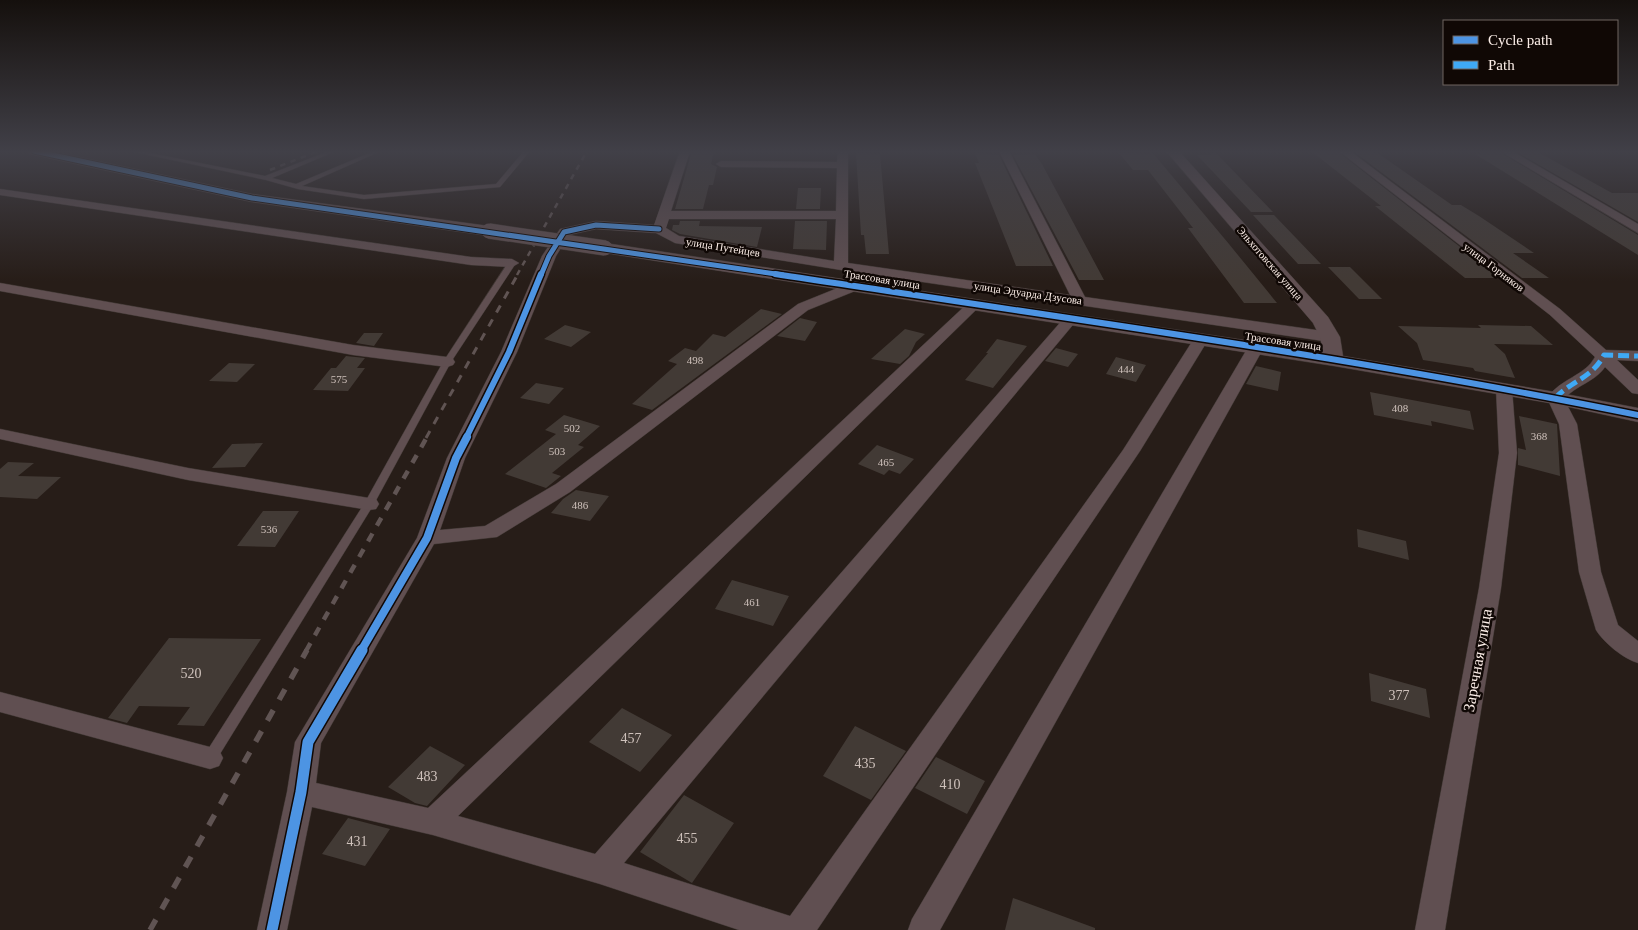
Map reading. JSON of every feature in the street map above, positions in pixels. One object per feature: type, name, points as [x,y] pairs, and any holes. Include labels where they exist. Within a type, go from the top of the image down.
[{"type":"street","points":[[16,194],[471,261],[512,263]]},
{"type":"street","name":"Трассовая улица","points":[[235,194],[605,248],[973,306],[1075,310],[1200,340],[1334,360],[1504,389],[1638,415]]},
{"type":"street","points":[[662,222],[671,194]]},
{"type":"street","points":[[841,266],[842,194]]},
{"type":"street","points":[[600,870],[1075,310],[1023,194]]},
{"type":"street","name":"Эльхотовская улица","points":[[1210,194],[1321,321],[1330,337],[1334,360]]},
{"type":"street","name":"улица Горняков","points":[[1401,194],[1555,312],[1638,389]]},
{"type":"street","points":[[1579,194],[1638,229]]},
{"type":"street","points":[[272,930],[300,792],[308,742],[427,538],[456,458],[509,352],[549,256],[560,236],[564,232],[596,225],[841,215]]},
{"type":"street","name":"улица Путейцев","points":[[662,222],[675,239],[841,266]]},
{"type":"street","name":"улица Эдуарда Дзусова","points":[[841,266],[1075,310],[1330,337]]},
{"type":"street","points":[[427,538],[490,532],[563,488],[803,308],[855,286]]},
{"type":"street","points":[[0,287],[353,350],[447,362]]},
{"type":"street","points":[[433,822],[973,306]]},
{"type":"street","points":[[799,930],[1131,451],[1200,340]]},
{"type":"street","points":[[923,930],[1255,349]]},
{"type":"street","points":[[1638,356],[1604,356],[1598,368],[1591,375],[1568,385],[1555,398],[1568,424],[1590,572],[1608,630],[1638,654]]},
{"type":"street","name":"Заречная улица","points":[[1430,930],[1490,588],[1508,453],[1504,389]]},
{"type":"street","points":[[0,434],[188,474],[368,504]]},
{"type":"street","points":[[0,702],[210,758]]},
{"type":"street","points":[[300,792],[433,822],[600,870],[786,930]]},
{"type":"lane","points":[[348,194],[364,197],[396,194]]},
{"type":"lane","points":[[210,758],[368,504],[447,362],[512,263]]},
{"type":"building","points":[[679,194],[707,194],[703,209],[675,209]]},
{"type":"building","points":[[797,194],[821,194],[820,209],[796,209]]},
{"type":"building","points":[[859,194],[884,194],[889,254],[866,254],[864,235],[861,235]]},
{"type":"building","points":[[987,194],[1018,194],[1053,266],[1016,266]]},
{"type":"building","points":[[1034,194],[1058,194],[1104,280],[1079,280]]},
{"type":"building","points":[[1167,194],[1187,194],[1277,303],[1244,303],[1188,228],[1193,228]]},
{"type":"building","points":[[1234,194],[1256,194],[1273,212],[1251,212]]},
{"type":"building","points":[[1366,194],[1393,194],[1500,278],[1465,278],[1375,206],[1381,206]]},
{"type":"building","points":[[1411,194],[1437,194],[1452,205],[1461,205],[1534,253],[1513,253],[1549,278],[1522,278]]},
{"type":"building","points":[[1540,194],[1570,194],[1638,235],[1638,255]]},
{"type":"building","points":[[1590,194],[1638,194],[1638,222]]},
{"type":"building","points":[[1253,215],[1274,215],[1321,264],[1298,264]]},
{"type":"building","points":[[680,221],[700,221],[699,226],[762,227],[757,247],[680,234],[672,230],[673,225],[679,225]]},
{"type":"building","points":[[795,221],[827,221],[826,250],[793,249]]},
{"type":"building","points":[[1328,267],[1350,267],[1382,299],[1359,299]]},
{"type":"building","points":[[761,309],[782,314],[652,410],[632,404],[677,364],[668,361],[685,348],[696,351],[713,334],[725,337]]},
{"type":"building","points":[[800,318],[817,322],[805,341],[777,336]]},
{"type":"building","points":[[565,325],[591,332],[571,347],[544,339]]},
{"type":"building","points":[[1478,325],[1531,326],[1553,345],[1494,344],[1505,354],[1515,378],[1475,371],[1473,368],[1423,360],[1417,343],[1398,326],[1481,328]]},
{"type":"building","points":[[905,329],[925,334],[916,342],[909,356],[900,364],[871,359]]},
{"type":"building","points":[[364,333],[383,333],[374,346],[356,343]]},
{"type":"building","points":[[997,339],[1027,346],[993,388],[965,380],[988,353],[986,353]]},
{"type":"building","points":[[1056,348],[1078,354],[1068,367],[1045,361]]},
{"type":"building","points":[[346,356],[365,358],[357,368],[365,368],[348,391],[313,390],[331,368],[336,368]]},
{"type":"building","points":[[1116,357],[1146,365],[1136,382],[1106,374]]},
{"type":"building","points":[[229,363],[255,364],[237,382],[209,381]]},
{"type":"building","points":[[1256,366],[1281,372],[1278,391],[1246,384]]},
{"type":"building","points":[[536,383],[564,388],[549,404],[520,398]]},
{"type":"building","points":[[1370,392],[1470,411],[1474,430],[1431,421],[1432,426],[1374,415]]},
{"type":"building","points":[[564,415],[600,426],[578,445],[584,447],[552,473],[561,476],[546,488],[505,474],[556,434],[545,430]]},
{"type":"building","points":[[1519,416],[1557,424],[1560,476],[1518,465],[1518,448],[1526,450]]},
{"type":"building","points":[[263,443],[245,467],[212,468],[232,444]]},
{"type":"building","points":[[877,445],[914,459],[900,474],[889,470],[884,475],[858,464]]},
{"type":"building","points":[[8,462],[34,463],[18,476],[61,477],[37,499],[0,497],[0,469]]},
{"type":"building","points":[[576,490],[609,496],[590,521],[551,513],[563,499]]},
{"type":"building","points":[[263,511],[299,511],[275,547],[237,546]]},
{"type":"building","points":[[1357,529],[1406,541],[1409,560],[1358,547]]},
{"type":"building","points":[[732,580],[789,596],[773,626],[715,609]]},
{"type":"building","points":[[169,638],[261,639],[204,726],[177,725],[190,707],[139,706],[127,723],[108,718]]},
{"type":"building","points":[[1369,673],[1426,689],[1430,718],[1371,701]]},
{"type":"building","points":[[622,708],[672,735],[640,772],[589,742]]},
{"type":"building","points":[[855,726],[906,751],[871,800],[823,776]]},
{"type":"building","points":[[430,746],[465,765],[427,806],[415,803],[388,787]]},
{"type":"building","points":[[936,757],[985,781],[967,814],[915,788]]},
{"type":"building","points":[[684,795],[734,823],[692,883],[640,852]]},
{"type":"building","points":[[348,818],[390,829],[365,866],[322,854]]},
{"type":"building","points":[[1013,898],[1095,928],[1095,930],[1005,930]]},
{"type":"railway","points":[[517,275],[562,194]]},
{"type":"railway","points":[[426,438],[518,274]]},
{"type":"railway","points":[[306,651],[427,437]]},
{"type":"railway","points":[[150,930],[307,650]]},
{"type":"marked path","points":[[1555,398],[1567,386],[1592,373],[1604,355],[1638,356]]},
{"type":"cycle path","points":[[235,194],[605,248],[1334,360],[1555,398],[1638,415]]},
{"type":"cycle path","points":[[272,930],[301,792],[308,742],[427,538],[456,458],[509,352],[549,256],[564,232],[596,225],[659,229]]}]
